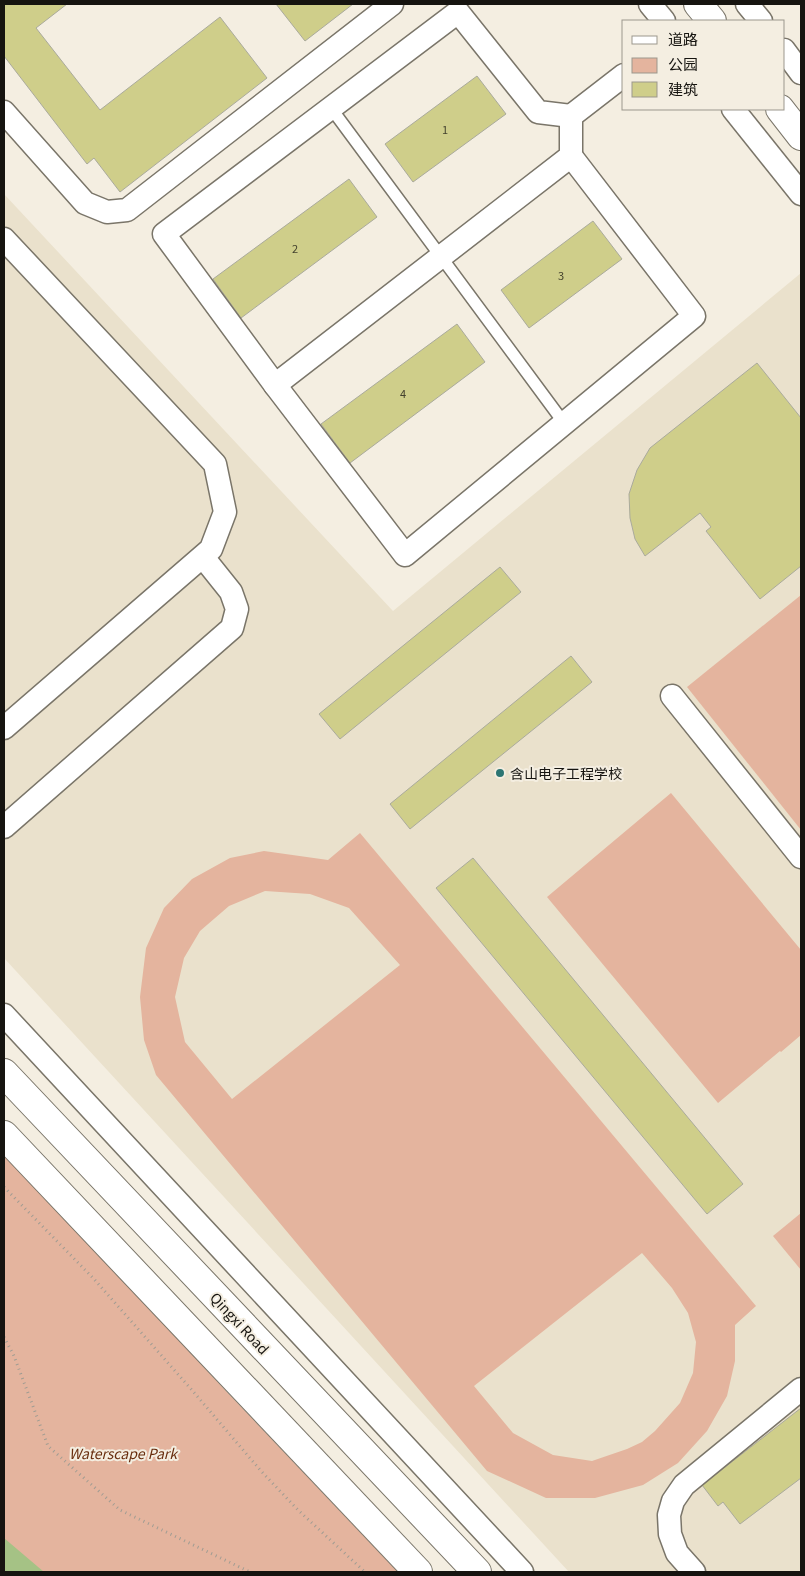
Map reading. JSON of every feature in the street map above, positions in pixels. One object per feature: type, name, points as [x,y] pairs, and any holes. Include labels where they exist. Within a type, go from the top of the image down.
[{"type":"main road","points":[[781,110],[801,136]]},
{"type":"main road","name":"Qingxi Road","points":[[4,1073],[477,1572]]},
{"type":"main road","points":[[4,1135],[418,1572]]},
{"type":"main road","points":[[237,1381],[268,1352]]},
{"type":"street","points":[[4,112],[86,203],[106,212],[127,210],[392,4]]},
{"type":"street","points":[[650,4],[663,20]]},
{"type":"street","points":[[747,4],[760,20]]},
{"type":"street","points":[[571,116],[571,156],[694,316],[405,554],[164,234],[458,12],[538,112],[571,116],[622,77]]},
{"type":"street","points":[[785,51],[801,73]]},
{"type":"street","points":[[734,110],[801,194]]},
{"type":"street","points":[[276,385],[571,156]]},
{"type":"street","points":[[4,239],[215,464],[225,512],[212,550],[4,728]]},
{"type":"street","points":[[4,827],[232,628],[237,608],[231,592],[203,557]]},
{"type":"street","points":[[672,696],[801,857]]},
{"type":"street","points":[[4,1015],[522,1572]]},
{"type":"street","points":[[694,1572],[677,1553],[670,1534],[669,1515],[673,1501],[684,1485],[801,1388]]},
{"type":"lane","points":[[331,108],[564,423]]},
{"type":"path","points":[[4,1187],[94,1279],[191,1388],[261,1471],[298,1510],[365,1572]]},
{"type":"path","points":[[4,1337],[14,1356],[48,1446],[120,1510],[250,1572]]},
{"type":"shaded area","name":"含山电子工程学校","points":[[4,194],[393,611],[801,273],[801,1572],[569,1572],[4,958]]},
{"type":"shaded area","points":[[4,1538],[44,1572],[4,1572]]},
{"type":"green space","points":[[801,595],[801,830],[687,687]]},
{"type":"green space","points":[[671,793],[801,950],[801,1035],[718,1103],[547,897]]},
{"type":"green space","points":[[360,833],[756,1306],[735,1325],[735,1361],[727,1396],[707,1431],[678,1463],[643,1485],[595,1498],[546,1498],[487,1471],[156,1075],[144,1040],[140,997],[146,948],[164,908],[192,879],[230,858],[264,851],[328,860]],"holes":[[[265,891],[310,894],[349,908],[400,965],[232,1099],[185,1042],[175,997],[184,958],[200,931],[229,906]],[[642,1253],[672,1288],[688,1313],[696,1342],[693,1373],[680,1403],[655,1431],[642,1442],[592,1461],[553,1455],[513,1433],[474,1386]]]},
{"type":"green space","name":"Waterscape Park","points":[[4,1152],[227,1392],[398,1572],[4,1572]]},
{"type":"green space","points":[[801,1213],[801,1270],[773,1236]]},
{"type":"building","points":[[4,4],[67,4],[36,28],[100,110],[220,17],[267,78],[120,192],[94,158],[87,164],[4,56]]},
{"type":"building","points":[[276,4],[353,4],[305,41]]},
{"type":"building","points":[[477,76],[506,114],[413,182],[385,144]]},
{"type":"building","points":[[349,179],[377,217],[241,318],[213,279]]},
{"type":"building","points":[[593,221],[622,259],[529,328],[501,290]]},
{"type":"building","points":[[457,324],[485,362],[350,463],[321,424]]},
{"type":"building","points":[[757,363],[801,418],[801,566],[760,599],[706,531],[711,527],[700,513],[645,556],[635,539],[630,518],[629,494],[637,470],[650,448]]},
{"type":"building","points":[[500,567],[521,592],[340,739],[319,714]]},
{"type":"building","points":[[571,656],[592,682],[410,829],[390,804]]},
{"type":"building","points":[[473,858],[743,1184],[707,1214],[436,888]]},
{"type":"building","points":[[801,1408],[801,1478],[740,1524],[723,1502],[718,1506],[702,1485]]},
{"type":"place","name":"含山电子工程学校","points":[[500,773]]}]
